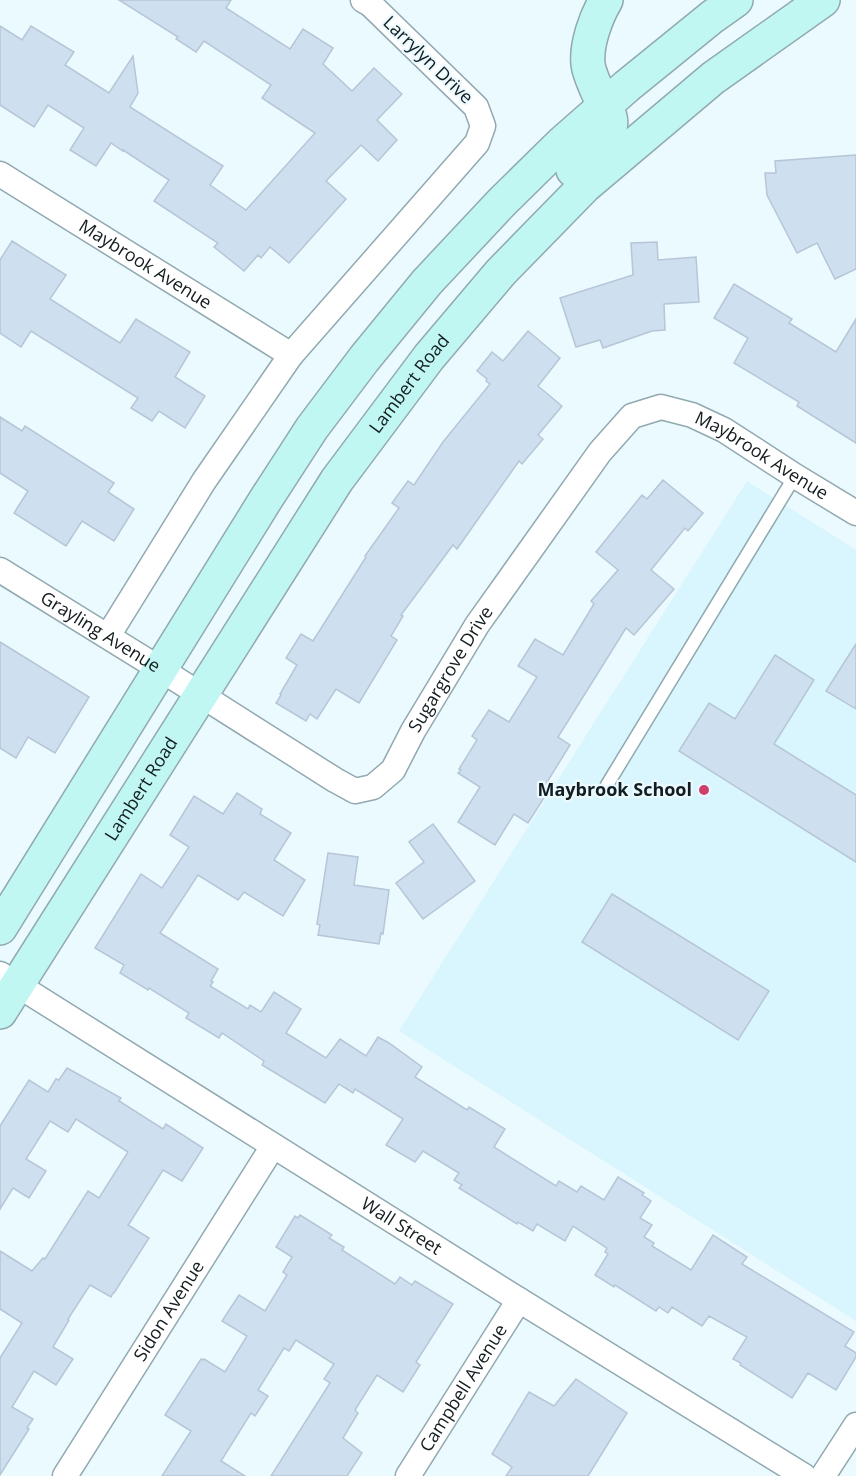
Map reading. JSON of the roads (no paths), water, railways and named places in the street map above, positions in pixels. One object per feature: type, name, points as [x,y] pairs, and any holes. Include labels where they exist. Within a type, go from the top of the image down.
[{"type":"main road","points":[[501,272],[502,242],[512,228],[608,135],[612,123],[588,65],[590,39],[606,0]]},
{"type":"main road","points":[[0,928],[312,428],[364,359],[427,282],[501,203],[561,144],[627,86],[736,0]]},
{"type":"main road","name":"Lambert Road","points":[[0,1012],[9,979],[98,858],[337,480],[429,357],[501,272],[597,176],[713,78],[823,0]]},
{"type":"street","name":"Larrylyn Drive","points":[[291,355],[477,143],[483,126],[476,107],[370,4],[363,0]]},
{"type":"street","name":"Maybrook Avenue","points":[[0,174],[291,355]]},
{"type":"street","points":[[108,636],[204,481],[291,355]]},
{"type":"street","name":"Maybrook Avenue","points":[[661,407],[692,415],[724,430],[856,513]]},
{"type":"street","name":"Sugargrove Drive","points":[[200,694],[335,780],[356,791],[373,787],[393,770],[413,731],[477,625],[600,453],[632,416],[661,407]]},
{"type":"street","name":"Grayling Avenue","points":[[0,570],[200,694]]},
{"type":"street","name":"Wall Street","points":[[9,979],[519,1300],[804,1476]]},
{"type":"street","name":"Sidon Avenue","points":[[65,1476],[273,1146]]},
{"type":"street","name":"Campbell Avenue","points":[[408,1476],[519,1300]]},
{"type":"street","points":[[823,1476],[856,1425]]},
{"type":"lane","points":[[606,785],[795,476]]},
{"type":"place","name":"Maybrook School","points":[[704,790]]}]
